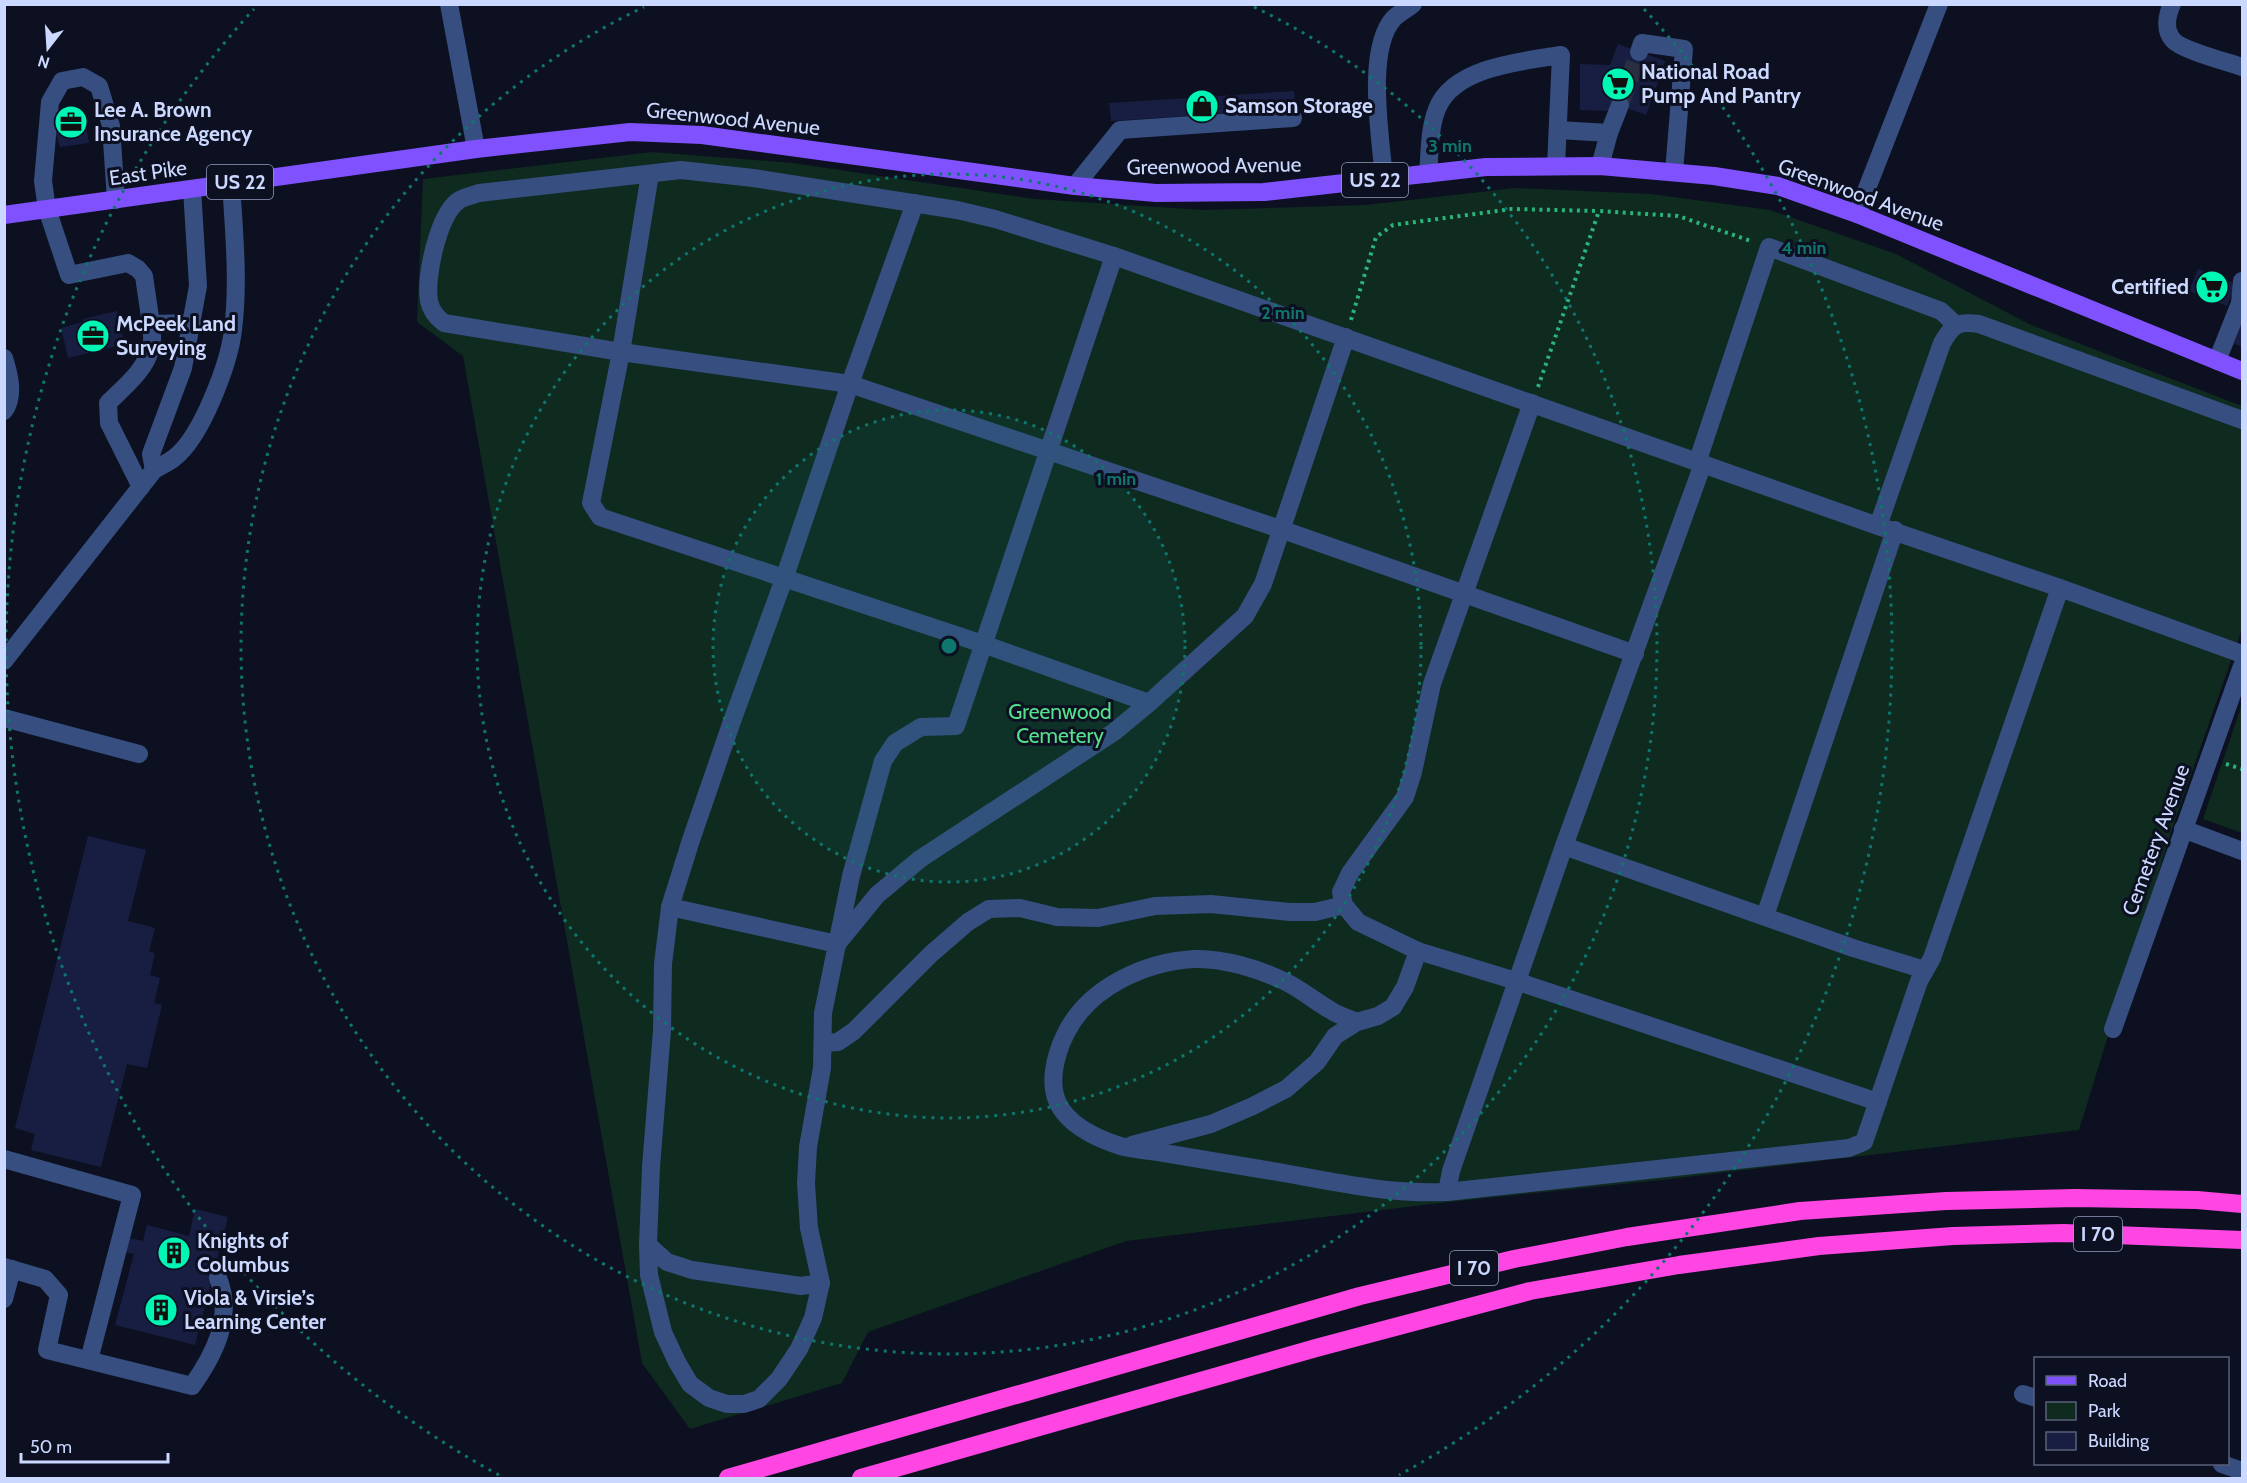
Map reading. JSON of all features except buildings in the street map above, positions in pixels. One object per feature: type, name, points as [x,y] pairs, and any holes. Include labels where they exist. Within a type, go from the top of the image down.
[{"type":"highway","name":"I 70","points":[[728,1479],[1360,1296],[1514,1259],[1627,1237],[1800,1211],[1946,1201],[2075,1198],[2197,1200],[2242,1204]]},
{"type":"highway","name":"I 70","points":[[861,1479],[1305,1351],[1530,1291],[1679,1264],[1819,1246],[1953,1236],[2064,1233],[2242,1240]]},
{"type":"main road","name":"Greenwood Avenue","points":[[476,149],[630,132],[702,135],[1075,186],[1156,193],[1264,192],[1486,167],[1600,166],[1714,176],[1778,186],[1857,214],[2242,371]]},
{"type":"main road","name":"East Pike","points":[[4,215],[476,149]]},
{"type":"street","points":[[449,4],[476,149]]},
{"type":"street","points":[[1384,179],[1376,71],[1383,36],[1394,11],[1413,4]]},
{"type":"street","points":[[1857,214],[1939,4]]},
{"type":"street","points":[[2172,4],[2168,13],[2167,27],[2173,40],[2187,48],[2242,67]]},
{"type":"street","points":[[1639,52],[1642,43],[1684,49],[1674,172]]},
{"type":"street","points":[[1428,174],[1431,131],[1438,107],[1448,92],[1471,77],[1504,64],[1561,55],[1556,166]]},
{"type":"street","points":[[116,200],[111,126],[99,86],[83,77],[62,81],[50,102],[43,181],[47,209],[69,275],[128,263],[144,276],[152,324],[152,345],[142,368],[108,403],[107,412],[109,423],[141,487]]},
{"type":"street","points":[[1600,166],[1620,105]]},
{"type":"street","points":[[1075,186],[1120,130],[1293,118]]},
{"type":"street","points":[[1558,130],[1610,133]]},
{"type":"street","points":[[1635,654],[1283,530],[850,384],[621,352],[444,323],[434,315],[429,303],[429,276],[441,225],[449,210],[459,199],[479,193],[681,170],[915,203],[995,219],[1114,256],[2242,654]]},
{"type":"street","points":[[650,174],[621,352],[591,503],[600,517],[983,644],[1149,702]]},
{"type":"street","points":[[4,661],[154,470],[175,458],[207,411],[222,376],[233,332],[236,265],[231,183]]},
{"type":"street","points":[[154,470],[151,454],[183,368],[193,323],[198,286],[192,189]]},
{"type":"street","points":[[915,203],[724,745],[670,907],[663,964],[662,1030],[651,1167],[649,1275],[663,1332],[690,1384],[709,1398],[727,1404],[744,1404],[759,1399],[779,1379],[799,1349],[813,1318],[820,1283],[809,1228],[806,1183],[808,1147],[822,1068],[823,1013],[851,876],[883,761],[894,743],[921,727],[956,726],[1114,256]]},
{"type":"street","points":[[1447,1192],[1451,1171],[1516,981],[1700,472],[1700,454],[1769,247],[1941,311],[1956,325]]},
{"type":"street","points":[[2217,361],[2240,303],[2242,281]]},
{"type":"street","points":[[1765,916],[1887,528],[1942,343],[1956,325],[1965,322],[1979,324],[2242,420]]},
{"type":"street","points":[[152,324],[193,323]]},
{"type":"street","points":[[837,944],[877,895],[920,859],[1114,732],[1245,616],[1263,584],[1283,530],[1346,337]]},
{"type":"street","points":[[4,358],[11,386],[8,406],[4,411]]},
{"type":"street","points":[[1532,403],[1432,684],[1405,797],[1350,873],[1341,892],[1344,905],[1358,922],[1386,938],[1418,951],[1516,981],[1878,1102]]},
{"type":"street","points":[[1357,1022],[1333,1012],[1285,982],[1256,970],[1222,961],[1194,959],[1163,964],[1134,973],[1111,984],[1089,1002],[1072,1021],[1060,1045],[1053,1071],[1054,1089],[1061,1110],[1075,1123],[1098,1137],[1125,1147],[1367,1189],[1422,1193],[1849,1148],[1864,1142],[1919,981],[1932,958],[2060,588]]},
{"type":"street","name":"Cemetery Avenue","points":[[2113,1029],[2242,666]]},
{"type":"street","points":[[4,718],[140,753]]},
{"type":"street","points":[[2183,829],[2242,851]]},
{"type":"street","points":[[1564,846],[1853,948],[1925,970]]},
{"type":"street","points":[[851,876],[877,895]]},
{"type":"street","points":[[823,1043],[838,1042],[855,1031],[931,954],[968,922],[990,909],[1020,908],[1057,917],[1098,918],[1155,906],[1211,904],[1290,912],[1315,912],[1344,905]]},
{"type":"street","points":[[670,907],[837,944]]},
{"type":"street","points":[[1125,1147],[1210,1124],[1286,1089],[1317,1062],[1335,1036],[1357,1022],[1378,1017],[1393,1007],[1405,987],[1418,951]]},
{"type":"street","points":[[4,1159],[132,1195],[89,1360]]},
{"type":"street","points":[[648,1245],[666,1262],[692,1270],[801,1286],[820,1283]]},
{"type":"street","points":[[4,1299],[8,1268],[45,1279],[59,1294],[47,1350],[192,1386],[222,1332],[223,1299],[218,1278]]},
{"type":"street","points":[[2225,1465],[2242,1471]]},
{"type":"path","points":[[1346,337],[1376,237],[1394,225],[1512,209],[1599,211],[1678,216],[1769,247]]},
{"type":"path","points":[[1532,403],[1599,211]]},
{"type":"green space","name":"Greenwood Cemetery","points":[[652,152],[793,163],[1035,199],[1204,210],[1365,205],[1516,188],[1651,194],[1770,210],[1896,254],[2029,324],[2242,406],[2242,629],[2172,829],[2079,1130],[1126,1241],[868,1332],[842,1383],[690,1429],[642,1363],[463,356],[417,322],[423,179]]},
{"type":"green space","points":[[2242,704],[2242,833],[2203,819]]},
{"type":"tunnel","points":[[1620,105],[1639,52]]},
{"type":"place","name":"National Road Pump And Pantry","points":[[1618,84]]},
{"type":"place","name":"Samson Storage","points":[[1202,106]]},
{"type":"place","name":"Lee A. Brown Insurance Agency","points":[[71,122]]},
{"type":"place","name":"Certified","points":[[2212,287]]},
{"type":"place","name":"McPeek Land Surveying","points":[[93,336]]},
{"type":"place","name":"Knights of Columbus","points":[[174,1253]]},
{"type":"place","name":"Viola & Virsie’s Learning Center","points":[[161,1310]]}]
